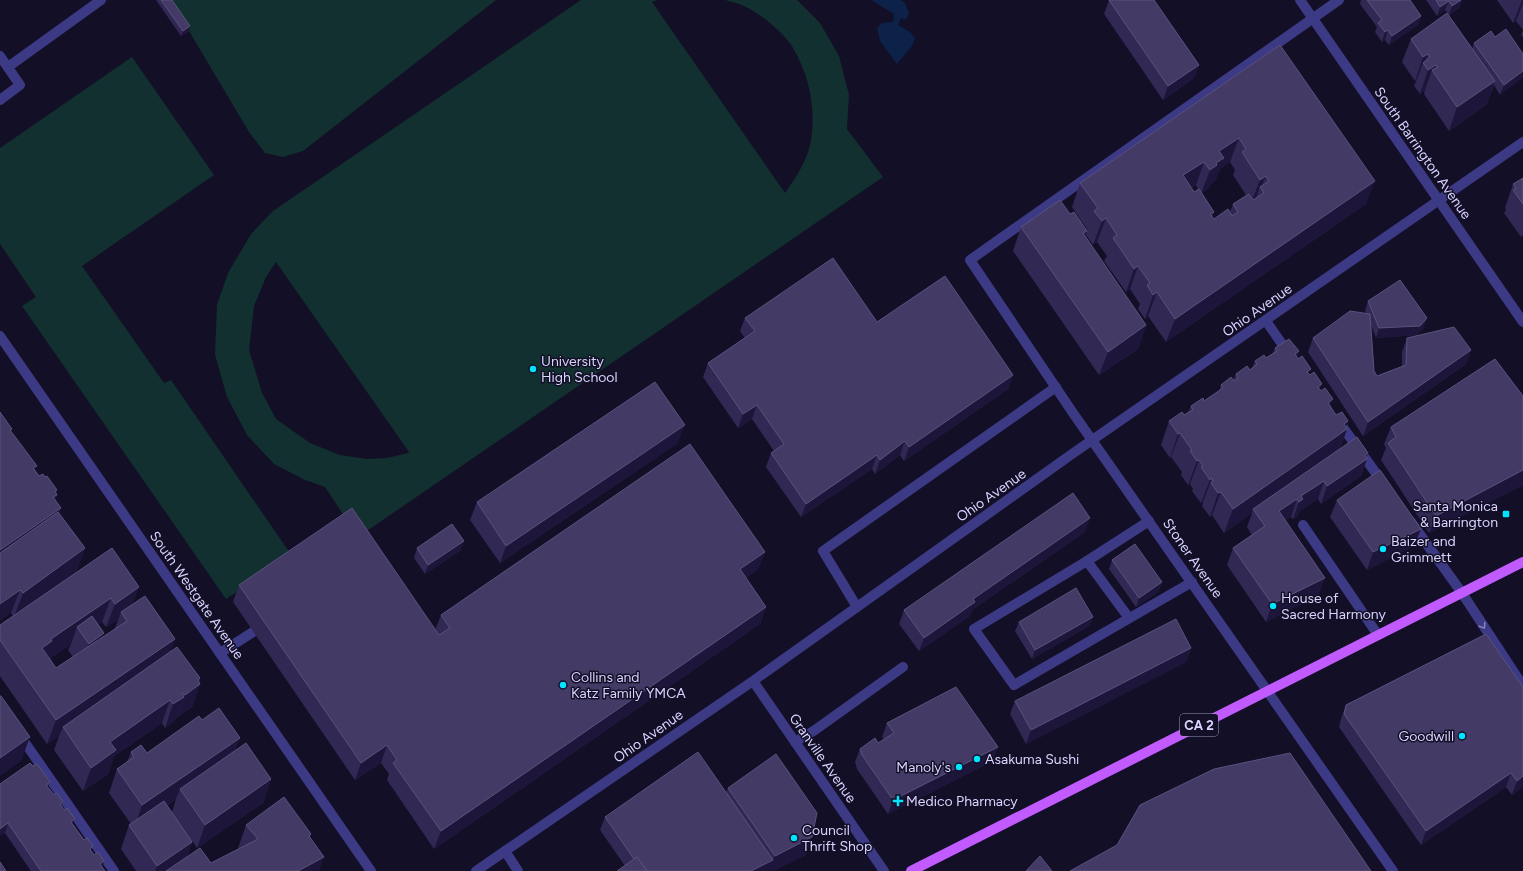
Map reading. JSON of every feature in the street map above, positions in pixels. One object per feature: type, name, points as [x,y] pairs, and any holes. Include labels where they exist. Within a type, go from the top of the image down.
[{"type":"main road","name":"CA 2","points":[[911,871],[1523,562]]},
{"type":"street","points":[[8,67],[101,0]]},
{"type":"street","name":"South Barrington Avenue","points":[[1300,0],[1523,322]]},
{"type":"street","points":[[1312,18],[1339,0]]},
{"type":"street","name":"Stoner Avenue","points":[[1312,18],[970,260],[1093,441],[1393,871]]},
{"type":"street","points":[[0,56],[20,85],[0,100]]},
{"type":"street","name":"Ohio Avenue","points":[[476,871],[753,681],[1093,441],[1523,142]]},
{"type":"street","points":[[1266,321],[1296,362]]},
{"type":"street","name":"South Westgate Avenue","points":[[0,336],[369,870]]},
{"type":"street","points":[[857,607],[823,552],[1056,387]]},
{"type":"street","points":[[1332,412],[1391,494]]},
{"type":"street","points":[[1404,513],[1520,673],[1523,686]]},
{"type":"street","points":[[1149,520],[1087,561],[974,629],[1014,685],[1192,582]]},
{"type":"street","points":[[1303,525],[1378,635]]},
{"type":"street","points":[[1087,561],[1129,618]]},
{"type":"street","points":[[220,653],[253,632]]},
{"type":"street","points":[[795,742],[815,730],[903,667]]},
{"type":"street","name":"Granville Avenue","points":[[753,681],[884,871]]},
{"type":"street","points":[[13,725],[114,871]]},
{"type":"street","points":[[505,851],[518,871]]},
{"type":"green space","points":[[167,0],[496,0],[303,151],[283,157],[265,153],[249,132],[189,31]]},
{"type":"green space","points":[[581,0],[657,0],[652,2],[785,193],[803,164],[810,145],[813,120],[808,83],[793,48],[779,31],[754,11],[742,5],[725,0],[797,0],[820,23],[839,56],[849,95],[847,129],[883,177],[358,537],[325,487],[305,480],[274,464],[247,435],[227,397],[215,355],[217,305],[228,273],[251,234],[273,211]],"holes":[[[276,262],[409,452],[387,458],[367,459],[340,455],[310,443],[276,419],[262,393],[249,350],[254,306],[266,277]]]},
{"type":"green space","points":[[132,57],[214,175],[82,266],[164,383],[171,380],[292,556],[226,599],[22,306],[36,297],[0,244],[0,148]]},
{"type":"water","points":[[871,0],[901,0],[905,3],[909,13],[906,20],[901,18],[898,25],[910,32],[915,38],[912,46],[897,64],[880,41],[877,28],[882,23],[893,22],[894,14]]},
{"type":"building","points":[[161,0],[172,0],[190,26],[183,31]]},
{"type":"building","points":[[1109,0],[1154,0],[1199,65],[1168,86]]},
{"type":"building","points":[[1367,0],[1410,0],[1421,16],[1392,36],[1388,30],[1385,32],[1378,23],[1382,20]]},
{"type":"building","points":[[1436,0],[1461,0],[1452,6],[1449,1],[1440,7]]},
{"type":"building","points":[[1447,13],[1495,81],[1457,107],[1432,70],[1438,67],[1436,65],[1428,70],[1423,63],[1430,57],[1428,54],[1423,57],[1411,39]]},
{"type":"building","points":[[1506,29],[1523,54],[1523,71],[1504,85],[1474,43],[1491,31],[1495,37]]},
{"type":"building","points":[[1280,45],[1375,181],[1175,319],[1157,292],[1153,295],[1147,285],[1150,283],[1138,266],[1134,269],[1113,238],[1117,235],[1106,218],[1102,221],[1094,211],[1098,208],[1080,183]],"holes":[[[1239,138],[1246,149],[1242,152],[1260,180],[1266,176],[1269,181],[1260,187],[1264,193],[1253,200],[1249,194],[1233,204],[1238,212],[1232,216],[1228,209],[1214,219],[1210,214],[1214,212],[1199,189],[1194,192],[1183,175],[1204,162],[1210,170],[1217,165],[1216,163],[1224,158],[1219,151]]]},
{"type":"building","points":[[1523,178],[1523,204],[1513,190],[1516,188],[1513,184]]},
{"type":"building","points":[[1060,200],[1070,214],[1074,212],[1087,231],[1083,233],[1146,325],[1108,352],[1021,227]]},
{"type":"building","points":[[833,258],[877,322],[945,276],[1013,375],[909,447],[905,441],[880,460],[877,455],[806,504],[771,453],[784,444],[757,405],[743,414],[708,363],[755,331],[745,318]]},
{"type":"building","points":[[1400,280],[1427,318],[1420,326],[1379,328],[1368,301]]},
{"type":"building","points":[[1350,311],[1370,314],[1374,371],[1377,376],[1406,365],[1407,338],[1454,327],[1471,350],[1368,422],[1313,338]]},
{"type":"building","points":[[1289,339],[1299,351],[1295,354],[1298,359],[1302,356],[1311,369],[1307,372],[1310,375],[1314,372],[1322,384],[1318,387],[1321,391],[1325,388],[1333,399],[1328,403],[1336,415],[1342,412],[1348,421],[1344,424],[1347,429],[1233,509],[1221,492],[1218,493],[1211,483],[1213,481],[1212,478],[1210,480],[1201,467],[1203,466],[1199,460],[1197,461],[1190,451],[1192,450],[1169,421],[1182,412],[1184,415],[1193,410],[1191,406],[1203,398],[1204,401],[1223,388],[1221,385],[1231,377],[1234,381],[1238,378],[1236,374],[1247,366],[1250,370],[1257,364],[1255,361],[1264,355],[1266,358],[1277,351],[1275,348]]},
{"type":"building","points":[[1495,359],[1523,396],[1523,470],[1436,516],[1388,443],[1396,437],[1391,427]]},
{"type":"building","points":[[655,382],[685,425],[506,546],[477,502]]},
{"type":"building","points":[[0,412],[12,429],[10,430],[37,466],[33,468],[39,476],[43,474],[45,477],[47,476],[57,490],[55,491],[57,495],[53,497],[61,508],[0,550]]},
{"type":"building","points":[[1357,437],[1368,453],[1365,455],[1367,459],[1327,486],[1324,481],[1301,496],[1303,499],[1299,502],[1297,499],[1279,511],[1325,578],[1272,604],[1233,548],[1265,526],[1253,509]]},
{"type":"building","name":"Collins and Katz Family YMCA","points":[[690,444],[765,552],[740,569],[766,607],[441,831],[393,763],[397,760],[387,745],[361,763],[239,585],[352,508],[439,635],[450,628],[441,615]]},
{"type":"building","points":[[1380,470],[1421,529],[1373,552],[1337,500]]},
{"type":"building","points":[[1073,493],[1090,518],[973,599],[975,602],[924,638],[904,610]]},
{"type":"building","points":[[58,512],[85,548],[23,593],[20,590],[0,604],[0,553]]},
{"type":"building","points":[[452,524],[464,541],[428,565],[417,548]]},
{"type":"building","points":[[1135,544],[1162,582],[1139,598],[1112,560]]},
{"type":"building","points":[[112,548],[139,587],[115,604],[111,598],[51,639],[52,641],[42,648],[56,668],[127,621],[121,612],[145,596],[175,639],[56,720],[0,640],[0,625]]},
{"type":"building","points":[[1076,588],[1093,617],[1035,650],[1019,622]]},
{"type":"building","points":[[92,616],[104,633],[89,644],[77,627]]},
{"type":"building","points":[[1176,619],[1191,648],[1031,730],[1015,701]]},
{"type":"building","points":[[1486,634],[1523,687],[1523,776],[1517,781],[1511,773],[1426,831],[1344,714],[1346,705]]},
{"type":"building","points":[[177,647],[200,678],[198,680],[200,684],[185,695],[183,693],[182,694],[184,697],[173,704],[170,700],[110,742],[116,750],[91,768],[63,727]]},
{"type":"building","points":[[956,687],[998,747],[893,800],[862,755],[860,749],[875,738],[878,743],[894,733],[887,723]]},
{"type":"building","points":[[0,696],[30,737],[0,758]]},
{"type":"building","points":[[219,708],[240,738],[142,805],[117,769],[134,757],[131,752],[141,745],[147,753],[199,716],[202,720]]},
{"type":"building","points":[[246,743],[271,779],[205,825],[180,789]]},
{"type":"building","points":[[698,752],[773,860],[751,871],[647,871],[637,857],[634,859],[605,817]]},
{"type":"building","points":[[1290,753],[1371,871],[1070,871],[1117,845],[1140,805],[1214,769]]},
{"type":"building","points":[[776,754],[817,813],[812,837],[775,856],[728,788]]},
{"type":"building","points":[[30,763],[33,766],[37,764],[50,782],[46,785],[54,795],[57,793],[63,802],[60,804],[64,810],[67,808],[75,819],[71,822],[84,840],[87,838],[93,846],[90,849],[94,855],[98,852],[104,861],[100,864],[105,871],[41,871],[8,823],[0,829],[0,784]]},
{"type":"building","points":[[284,797],[311,834],[309,836],[324,857],[298,871],[166,871],[200,848],[211,863],[258,839],[246,825]]},
{"type":"building","points":[[164,801],[192,842],[157,866],[129,825]]},
{"type":"building","points":[[1040,856],[1052,871],[1026,871]]},
{"type":"building","points":[[637,857],[647,871],[617,871]]},
{"type":"building","points":[[0,862],[6,871],[0,871]]},
{"type":"place","name":"University High School","points":[[533,369]]},
{"type":"place","name":"Santa Monica & Barrington","points":[[1506,514]]},
{"type":"place","name":"Baizer and Grimmett","points":[[1383,549]]},
{"type":"place","name":"House of Sacred Harmony","points":[[1273,606]]},
{"type":"place","name":"Collins and Katz Family YMCA","points":[[563,685]]},
{"type":"place","name":"Goodwill","points":[[1462,736]]},
{"type":"place","name":"Asakuma Sushi","points":[[977,759]]},
{"type":"place","name":"Manoly's","points":[[959,767]]},
{"type":"place","name":"Medico Pharmacy","points":[[898,801]]},
{"type":"place","name":"Council Thrift Shop","points":[[794,838]]}]
